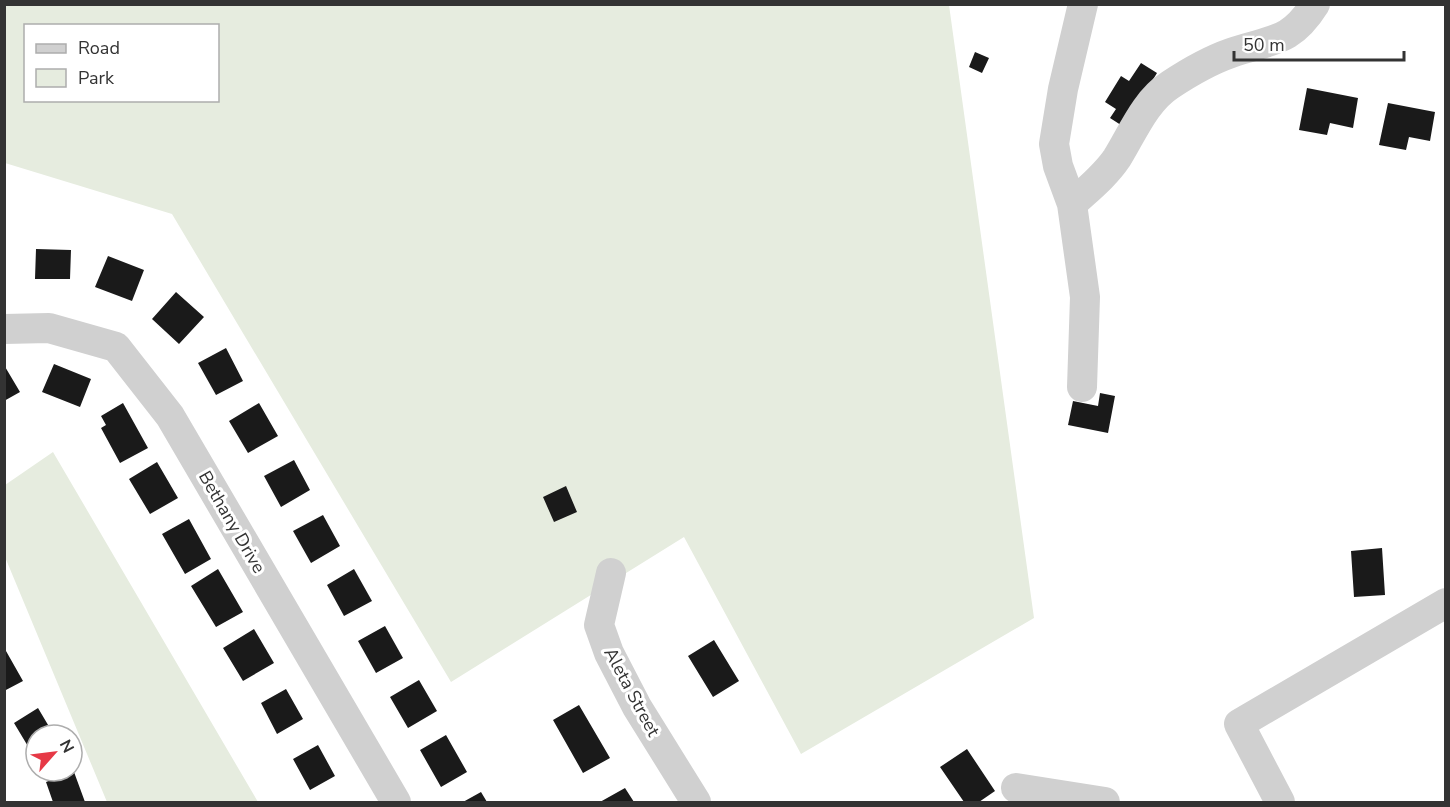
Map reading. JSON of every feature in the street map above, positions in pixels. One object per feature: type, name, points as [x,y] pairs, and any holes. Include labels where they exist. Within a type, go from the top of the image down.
[{"type":"street","points":[[1082,387],[1085,297],[1072,204],[1058,166],[1054,144],[1063,89],[1083,4]]},
{"type":"street","points":[[1072,204],[1101,178],[1116,160],[1154,99],[1168,86],[1231,53],[1266,44],[1288,35],[1305,20],[1315,4]]},
{"type":"street","name":"Bethany Drive","points":[[4,329],[49,328],[116,347],[170,416],[396,802]]},
{"type":"street","name":"Aleta Street","points":[[611,573],[599,625],[609,653],[637,707],[696,802]]},
{"type":"street","points":[[1280,802],[1239,724],[1446,603]]},
{"type":"street","points":[[1016,788],[1105,802]]},
{"type":"green space","points":[[4,5],[949,5],[1034,618],[801,754],[684,537],[451,682],[172,214],[5,163]]},
{"type":"green space","points":[[53,452],[258,802],[107,802],[84,747],[84,723],[74,723],[5,557],[5,485]]},
{"type":"building","points":[[975,52],[989,58],[982,73],[969,67]]},
{"type":"building","points":[[1141,63],[1157,73],[1124,127],[1110,118],[1116,109],[1105,102],[1121,76],[1129,81]]},
{"type":"building","points":[[1307,88],[1358,98],[1353,128],[1330,123],[1327,135],[1299,130]]},
{"type":"building","points":[[1388,103],[1435,112],[1430,141],[1409,137],[1406,150],[1379,145]]},
{"type":"building","points":[[36,249],[71,250],[70,279],[35,279]]},
{"type":"building","points":[[108,256],[144,270],[132,301],[95,287]]},
{"type":"building","points":[[176,292],[204,317],[179,344],[152,319]]},
{"type":"building","points":[[226,348],[243,381],[216,395],[198,363]]},
{"type":"building","points":[[54,364],[91,379],[80,407],[42,392]]},
{"type":"building","points":[[4,365],[20,392],[4,401]]},
{"type":"building","points":[[1100,393],[1115,396],[1108,433],[1068,425],[1073,401],[1098,406]]},
{"type":"building","points":[[123,403],[148,448],[120,463],[101,428],[106,425],[101,416]]},
{"type":"building","points":[[259,403],[278,436],[248,453],[229,421]]},
{"type":"building","points":[[294,460],[310,490],[281,507],[264,476]]},
{"type":"building","points":[[157,462],[178,498],[150,514],[129,479]]},
{"type":"building","points":[[566,486],[577,512],[554,522],[543,497]]},
{"type":"building","points":[[323,515],[340,546],[311,563],[293,531]]},
{"type":"building","points":[[189,519],[211,559],[185,574],[162,534]]},
{"type":"building","points":[[1382,548],[1385,595],[1354,597],[1351,551]]},
{"type":"building","points":[[218,569],[243,612],[216,627],[191,586]]},
{"type":"building","points":[[354,569],[372,601],[344,616],[327,585]]},
{"type":"building","points":[[385,626],[403,658],[376,673],[358,641]]},
{"type":"building","points":[[254,629],[274,663],[243,681],[223,648]]},
{"type":"building","points":[[714,640],[739,681],[713,697],[688,656]]},
{"type":"building","points":[[6,651],[23,681],[4,691],[4,652]]},
{"type":"building","points":[[419,680],[437,711],[408,728],[390,697]]},
{"type":"building","points":[[286,689],[303,719],[277,734],[261,703]]},
{"type":"building","points":[[579,705],[610,758],[583,773],[553,720]]},
{"type":"building","points":[[38,708],[47,723],[24,723],[24,740],[14,723]]},
{"type":"building","points":[[446,735],[467,772],[441,787],[420,750]]},
{"type":"building","points":[[318,745],[335,776],[310,790],[293,759]]},
{"type":"building","points":[[967,749],[995,791],[979,802],[964,802],[940,767]]},
{"type":"building","points":[[46,783],[78,783],[85,802],[53,802]]},
{"type":"building","points":[[625,788],[634,802],[600,802]]},
{"type":"building","points":[[481,792],[487,802],[463,802]]}]
